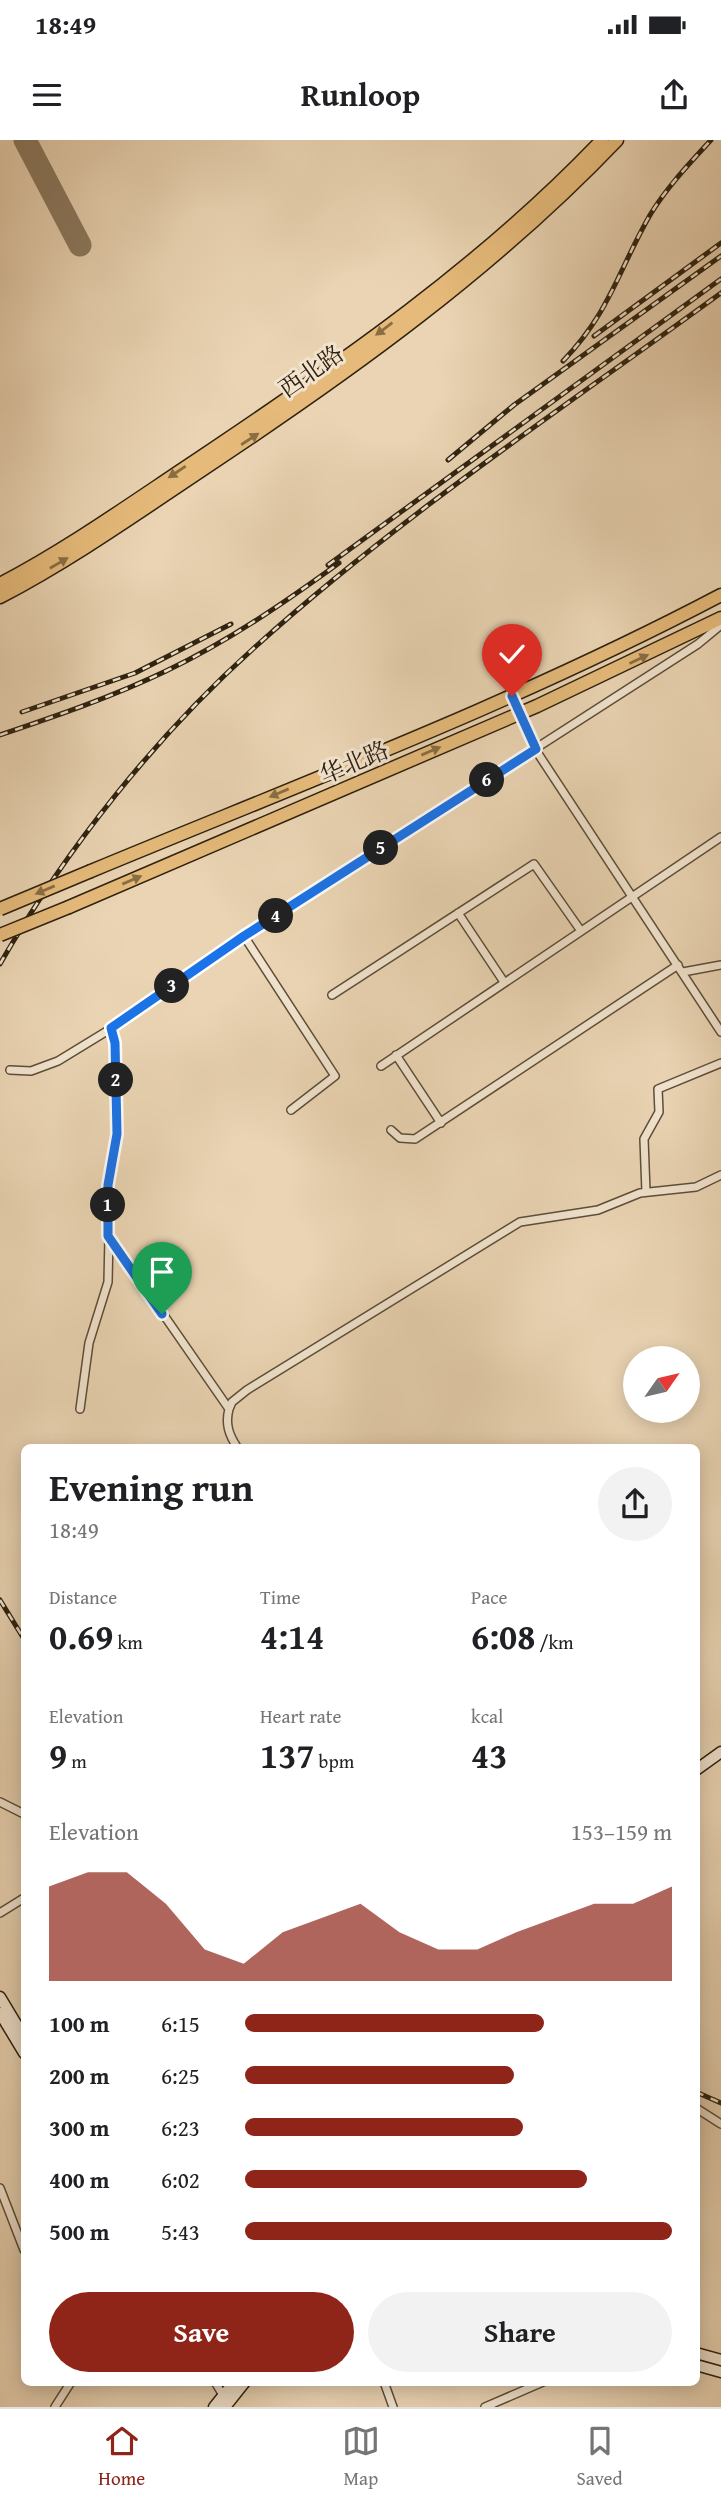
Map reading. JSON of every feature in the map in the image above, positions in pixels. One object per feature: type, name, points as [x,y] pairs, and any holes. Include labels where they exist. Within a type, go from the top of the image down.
[{"type":"main road","name":"西北路","points":[[0,584],[66,546],[345,359],[512,227],[602,140]]},
{"type":"main road","name":"西北路","points":[[0,597],[73,555],[353,368],[519,235],[617,140]]},
{"type":"main road","name":"华北路","points":[[0,909],[512,696],[640,637],[721,595]]},
{"type":"main road","name":"华北路","points":[[0,935],[520,713],[648,655],[721,618]]},
{"type":"main road","points":[[700,1767],[721,1752]]},
{"type":"main road","points":[[0,1997],[21,2032]]},
{"type":"main road","points":[[0,2013],[21,2048]]},
{"type":"main road","points":[[700,2354],[721,2360]]},
{"type":"main road","points":[[700,2366],[721,2372]]},
{"type":"main road","points":[[225,2402],[232,2386]]},
{"type":"main road","points":[[214,2407],[225,2402],[241,2386]]},
{"type":"street","points":[[10,1070],[31,1071],[58,1061],[111,1028],[244,936],[698,644],[721,625]]},
{"type":"street","points":[[512,696],[536,749],[721,1032]]},
{"type":"street","points":[[381,1066],[721,837]]},
{"type":"street","points":[[331,995],[534,864],[581,930]]},
{"type":"street","points":[[458,913],[505,982]]},
{"type":"street","points":[[244,936],[335,1076],[291,1110]]},
{"type":"street","points":[[391,1130],[400,1138],[415,1139],[678,965]]},
{"type":"street","points":[[683,972],[721,965]]},
{"type":"street","points":[[80,1409],[89,1343],[108,1282],[108,1185],[117,1134],[115,1043],[111,1028]]},
{"type":"street","points":[[396,1055],[441,1123]]},
{"type":"street","points":[[646,1192],[644,1139],[659,1112],[658,1089],[721,1063]]},
{"type":"street","points":[[235,1444],[226,1419],[232,1402],[247,1390],[506,1228],[520,1222],[598,1210],[646,1192],[696,1186],[721,1175]]},
{"type":"street","points":[[108,1236],[229,1409]]},
{"type":"street","points":[[0,1802],[21,1812]]},
{"type":"street","points":[[0,1913],[21,1900]]},
{"type":"street","points":[[700,2111],[721,2124]]},
{"type":"street","points":[[0,2188],[21,2242]]},
{"type":"street","points":[[55,2407],[68,2386]]},
{"type":"street","points":[[217,2386],[225,2402]]},
{"type":"street","points":[[385,2386],[393,2407]]},
{"type":"street","points":[[485,2407],[534,2386]]},
{"type":"taxiway","points":[[25,140],[80,245]]},
{"type":"railway","points":[[563,361],[603,308],[650,215],[679,176],[711,140]]},
{"type":"railway","points":[[594,336],[721,243]]},
{"type":"railway","points":[[448,460],[514,405],[721,256]]},
{"type":"railway","points":[[328,565],[721,279]]},
{"type":"railway","points":[[0,964],[83,837],[148,757],[217,682],[309,600],[424,508],[721,293]]},
{"type":"railway","points":[[0,735],[105,698],[189,660],[255,621],[339,563]]},
{"type":"railway","points":[[22,712],[135,673],[231,624]]},
{"type":"railway","points":[[0,1600],[21,1634]]},
{"type":"railway","points":[[700,2094],[721,2103]]},
{"type":"route","points":[[162,1314],[108,1236],[108,1185],[117,1134],[115,1043],[111,1028],[244,936],[536,749],[512,696]]}]
